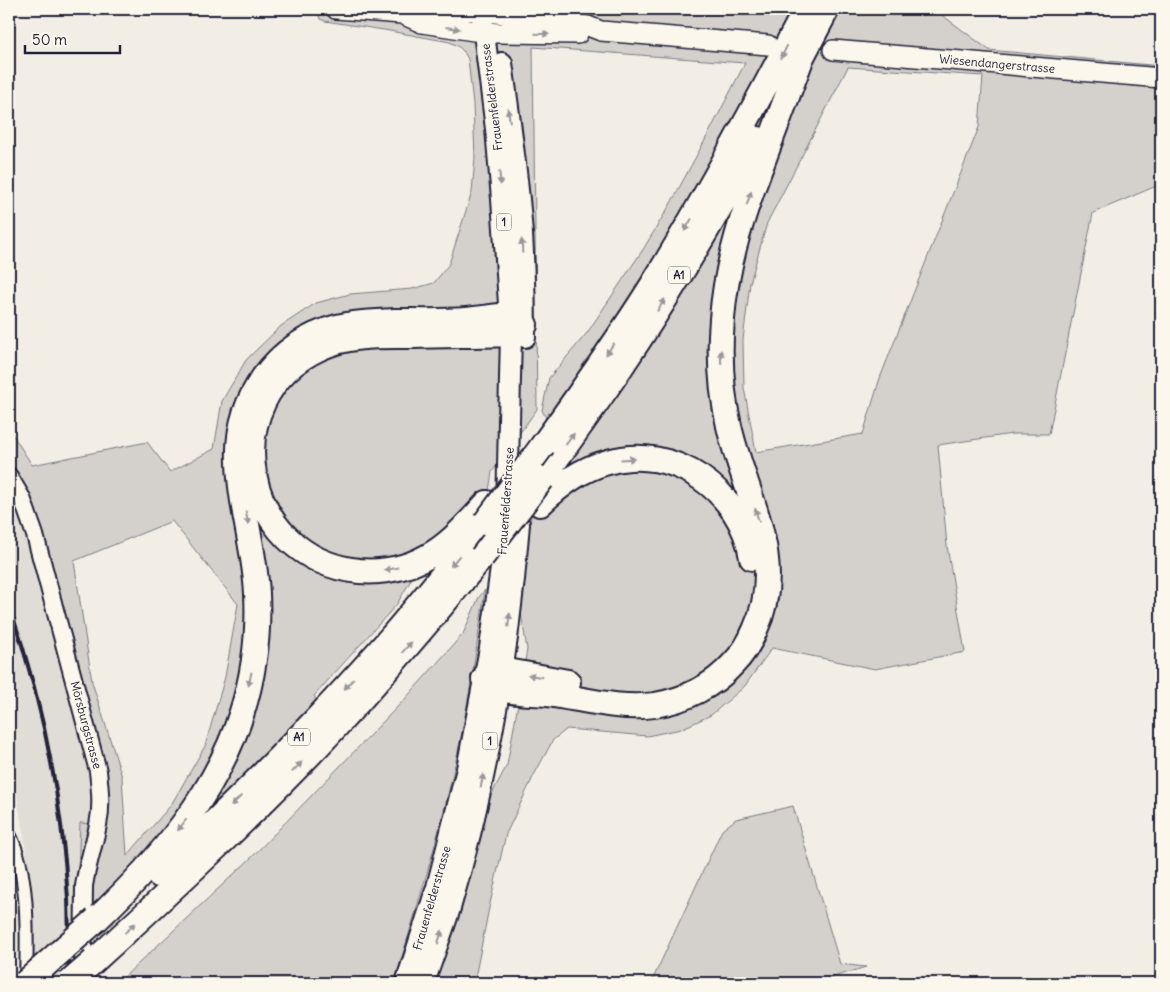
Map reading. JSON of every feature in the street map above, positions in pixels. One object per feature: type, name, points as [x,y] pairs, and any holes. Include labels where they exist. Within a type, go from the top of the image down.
[{"type":"highway","name":"A1","points":[[40,983],[96,927],[241,797],[330,705],[401,626],[486,513],[544,444],[604,358],[669,258],[726,160],[759,101],[806,9]]},
{"type":"highway","name":"A1","points":[[70,983],[183,880],[259,806],[337,725],[481,566],[618,371],[666,296],[720,208],[827,9]]},
{"type":"highway","points":[[495,679],[520,693],[546,694],[638,707],[660,704],[689,696],[714,681],[737,660],[753,636],[760,620],[766,594],[766,556],[758,518],[736,451],[727,415],[721,363],[722,318],[726,281],[737,236],[800,62]]},
{"type":"highway","points":[[25,983],[96,927],[153,863],[205,793],[220,767],[233,738],[251,678],[256,646],[257,594],[253,550],[240,480],[240,434],[252,396],[262,380],[278,360],[294,347],[319,333],[340,326],[361,323],[463,320],[515,325]]},
{"type":"highway","points":[[486,513],[445,544],[408,565],[375,571],[336,566],[317,559],[300,548],[280,530],[269,515],[261,499],[255,479],[252,453],[254,432],[263,403],[274,384],[303,357],[330,344],[345,339],[515,325]]},
{"type":"highway","points":[[481,566],[540,504],[561,486],[580,473],[608,462],[623,459],[648,459],[666,462],[700,476],[726,500],[740,521],[750,546],[753,560],[754,576],[750,605],[738,634],[721,657],[699,675],[686,682],[671,688],[650,692],[628,692],[551,679],[495,679]]},
{"type":"main road","points":[[344,9],[402,14],[426,10],[585,34],[601,31],[768,45]]},
{"type":"main road","name":"Frauenfelderstrasse","points":[[406,983],[439,878],[467,769],[495,679],[516,567],[522,491],[515,325],[522,233],[516,172],[489,18]]},
{"type":"main road","name":"Wiesendangerstrasse","points":[[833,50],[1161,78]]},
{"type":"main road","name":"Frauenfelderstrasse","points":[[424,983],[450,909],[478,803],[496,715],[495,679]]},
{"type":"street","name":"Mörsburgstrasse","points":[[9,476],[22,498],[36,535],[98,771],[100,811],[84,886],[83,983]]},
{"type":"street","points":[[9,834],[18,856],[23,882],[26,927],[25,983]]},
{"type":"shaded area","points":[[317,9],[934,9],[989,50],[1161,66],[1161,184],[1093,213],[1049,434],[1012,434],[938,445],[947,546],[965,652],[875,669],[772,648],[744,687],[711,715],[681,729],[647,736],[567,729],[553,740],[506,834],[474,983],[433,983],[486,805],[507,765],[527,649],[521,613],[531,515],[572,470],[542,410],[549,378],[587,333],[644,248],[671,203],[745,63],[533,47],[537,409],[492,472],[487,503],[415,574],[397,604],[314,696],[316,700],[197,820],[235,709],[196,792],[126,876],[90,908],[92,867],[107,808],[29,495],[9,465],[9,429],[32,465],[147,442],[170,472],[214,449],[222,401],[246,360],[281,326],[316,303],[350,294],[412,289],[434,283],[449,264],[472,192],[475,158],[473,104],[468,59],[459,47],[450,42],[320,19]],"holes":[[[848,67],[983,76],[979,127],[880,378],[863,434],[756,452],[744,388],[743,340],[750,283],[767,223]],[[172,521],[238,604],[225,677],[205,746],[171,805],[127,856],[122,777],[92,682],[74,561]]]},
{"type":"shaded area","points":[[9,494],[30,535],[87,754],[94,799],[92,824],[80,824],[76,983],[34,983],[29,871],[9,745]]},
{"type":"shaded area","points":[[485,590],[469,694],[450,785],[428,870],[394,983],[119,983],[251,858],[405,699],[463,634],[479,597]]},
{"type":"shaded area","points":[[793,806],[840,964],[866,967],[827,979],[828,983],[651,983],[722,830],[736,819]]},
{"type":"shaded area","points":[[80,823],[92,824],[78,873]]},
{"type":"railway","points":[[9,605],[41,713],[61,824],[68,899],[69,983]]}]
